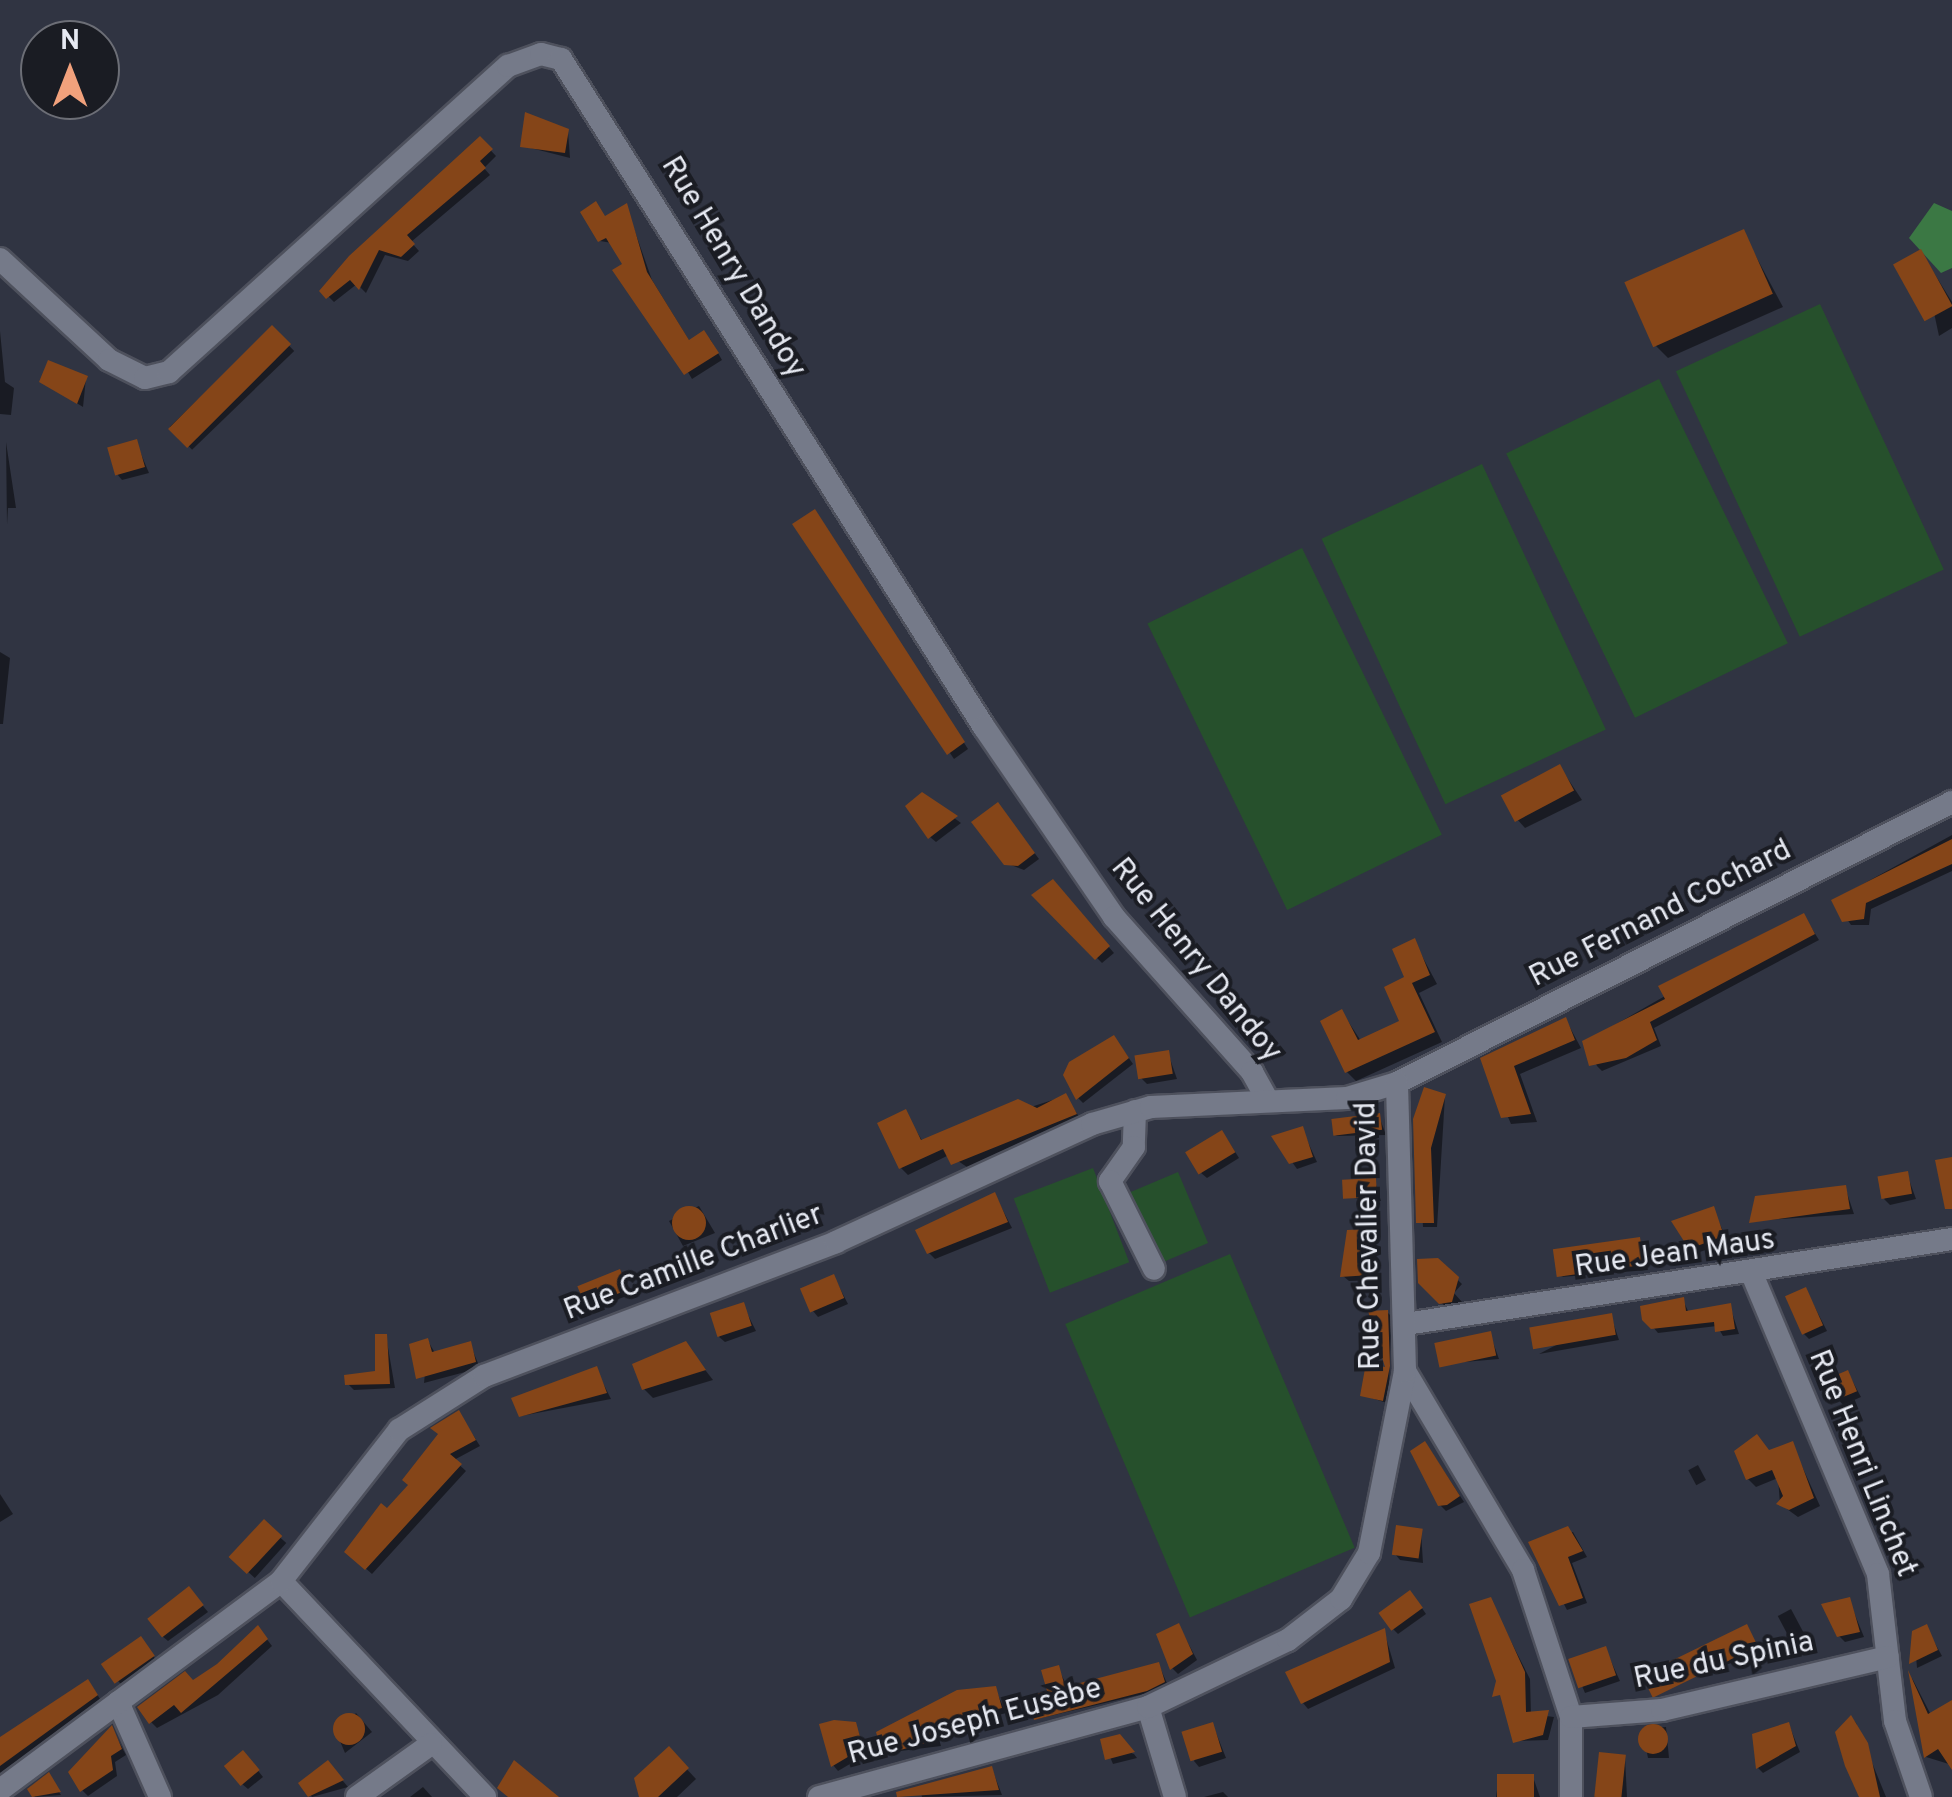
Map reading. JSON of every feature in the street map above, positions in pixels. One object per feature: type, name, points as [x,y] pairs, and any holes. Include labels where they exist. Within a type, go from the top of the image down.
[{"type":"street","name":"Rue Henry Dandoy","points":[[0,258],[109,360],[145,378],[169,372],[508,66],[541,54],[561,59],[984,726],[1114,917],[1252,1072],[1268,1101]]},
{"type":"street","name":"Rue Fernand Cochard","points":[[1398,1083],[1952,802]]},
{"type":"street","name":"Rue Camille Charlier","points":[[0,1790],[281,1580],[398,1430],[433,1403],[1135,1111],[1347,1098],[1398,1083]]},
{"type":"street","name":"Rue Chevalier David","points":[[1148,1708],[1288,1640],[1362,1572],[1406,1371],[1398,1083]]},
{"type":"street","points":[[1135,1111],[1138,1138],[1110,1181],[1154,1269]]},
{"type":"street","name":"Rue Jean Maus","points":[[1406,1324],[1752,1274],[1952,1239]]},
{"type":"street","name":"Rue Henri Linchet","points":[[1752,1274],[1878,1574],[1895,1722],[1920,1797]]},
{"type":"street","points":[[1406,1371],[1523,1570],[1571,1717],[1571,1797]]},
{"type":"street","points":[[281,1580],[431,1744],[486,1797]]},
{"type":"street","name":"Rue du Spinia","points":[[1571,1717],[1662,1710],[1888,1658]]},
{"type":"street","points":[[118,1702],[160,1797]]},
{"type":"street","points":[[1148,1708],[1175,1797]]},
{"type":"street","name":"Rue Joseph Eusèbe","points":[[818,1797],[1148,1708]]},
{"type":"street","points":[[357,1797],[431,1744]]},
{"type":"green space","points":[[1934,203],[1952,211],[1952,268],[1941,273],[1909,238]]},
{"type":"green space","points":[[1820,304],[1944,570],[1800,637],[1676,371]]},
{"type":"green space","points":[[1659,379],[1788,643],[1635,718],[1506,454]]},
{"type":"green space","points":[[1482,464],[1606,730],[1445,804],[1322,539]]},
{"type":"green space","points":[[1302,548],[1442,835],[1287,910],[1147,623]]},
{"type":"green space","points":[[1093,1168],[1129,1262],[1050,1293],[1014,1198]]},
{"type":"green space","points":[[1178,1172],[1208,1243],[1160,1263],[1130,1192]]},
{"type":"green space","points":[[1230,1254],[1355,1548],[1190,1618],[1065,1324]]},
{"type":"building","points":[[525,112],[569,129],[565,153],[520,147]]},
{"type":"building","points":[[480,136],[493,149],[480,161],[486,168],[407,235],[415,244],[401,257],[379,250],[359,290],[350,280],[326,299],[319,291],[349,256]]},
{"type":"building","points":[[596,201],[605,216],[627,203],[647,272],[689,340],[704,330],[719,353],[684,375],[612,270],[622,264],[606,238],[598,242],[580,212]]},
{"type":"building","points":[[1744,229],[1773,294],[1653,347],[1624,282]]},
{"type":"building","points":[[1921,249],[1952,305],[1925,321],[1893,265]]},
{"type":"building","points":[[272,325],[291,344],[187,448],[168,429]]},
{"type":"building","points":[[48,360],[88,376],[77,404],[39,382]]},
{"type":"building","points":[[137,439],[145,467],[115,475],[107,448]]},
{"type":"building","points":[[815,509],[965,742],[947,755],[792,524]]},
{"type":"building","points":[[1560,764],[1574,790],[1515,822],[1501,795]]},
{"type":"building","points":[[922,792],[958,816],[928,839],[905,806]]},
{"type":"building","points":[[998,802],[1035,853],[1018,866],[1004,865],[971,822]]},
{"type":"building","points":[[1952,839],[1952,864],[1866,903],[1864,919],[1842,922],[1831,900]]},
{"type":"building","points":[[1053,879],[1110,946],[1095,960],[1031,895]]},
{"type":"building","points":[[1804,913],[1815,934],[1650,1022],[1657,1040],[1626,1058],[1589,1066],[1582,1041],[1665,999],[1658,986]]},
{"type":"building","points":[[1415,938],[1430,975],[1412,983],[1435,1032],[1345,1073],[1320,1021],[1342,1009],[1358,1040],[1399,1021],[1384,987],[1404,977],[1392,949]]},
{"type":"building","points":[[1566,1017],[1575,1040],[1514,1066],[1531,1114],[1501,1118],[1480,1058]]},
{"type":"building","points":[[1114,1035],[1129,1058],[1076,1100],[1063,1075],[1069,1062]]},
{"type":"building","points":[[1169,1050],[1173,1074],[1138,1079],[1134,1055]]},
{"type":"building","points":[[1424,1087],[1446,1094],[1431,1148],[1434,1223],[1416,1223],[1413,1119]]},
{"type":"building","points":[[1066,1093],[1077,1114],[951,1165],[943,1149],[899,1169],[877,1123],[906,1109],[921,1140],[1018,1099],[1037,1108]]},
{"type":"building","points":[[1380,1113],[1382,1130],[1333,1136],[1331,1119]]},
{"type":"building","points":[[1303,1126],[1313,1157],[1289,1164],[1271,1136]]},
{"type":"building","points":[[1222,1130],[1235,1152],[1199,1174],[1185,1152]]},
{"type":"building","points":[[1952,1157],[1952,1209],[1945,1209],[1935,1160]]},
{"type":"building","points":[[1908,1171],[1912,1194],[1881,1199],[1877,1176]]},
{"type":"building","points":[[1376,1178],[1377,1197],[1343,1199],[1342,1180]]},
{"type":"building","points":[[1846,1185],[1850,1209],[1749,1223],[1755,1196]]},
{"type":"building","points":[[995,1192],[1008,1222],[927,1254],[915,1230]]},
{"type":"building","points":[[689,1206],[701,1211],[706,1223],[701,1235],[689,1240],[677,1235],[672,1223],[677,1211]]},
{"type":"building","points":[[1714,1206],[1724,1236],[1689,1249],[1671,1221]]},
{"type":"building","points":[[1369,1229],[1371,1275],[1340,1277],[1347,1230]]},
{"type":"building","points":[[1640,1237],[1644,1265],[1557,1277],[1553,1249]]},
{"type":"building","points":[[1438,1258],[1459,1277],[1452,1302],[1439,1304],[1418,1283],[1417,1259]]},
{"type":"building","points":[[620,1269],[628,1289],[586,1307],[577,1286]]},
{"type":"building","points":[[834,1274],[844,1298],[810,1312],[800,1288]]},
{"type":"building","points":[[1806,1287],[1823,1325],[1802,1335],[1785,1296]]},
{"type":"building","points":[[1684,1297],[1686,1311],[1731,1303],[1735,1329],[1715,1332],[1714,1322],[1651,1329],[1642,1320],[1640,1306]]},
{"type":"building","points":[[744,1302],[752,1326],[717,1337],[710,1313]]},
{"type":"building","points":[[1388,1310],[1390,1366],[1383,1401],[1360,1396],[1366,1363],[1385,1367],[1368,1311]]},
{"type":"building","points":[[1612,1313],[1616,1335],[1533,1349],[1529,1328]]},
{"type":"building","points":[[1491,1331],[1496,1355],[1439,1368],[1434,1343]]},
{"type":"building","points":[[375,1334],[387,1334],[390,1384],[345,1385],[344,1375],[375,1371]]},
{"type":"building","points":[[428,1338],[432,1352],[471,1341],[476,1362],[416,1379],[409,1344]]},
{"type":"building","points":[[686,1341],[706,1370],[642,1390],[632,1364]]},
{"type":"building","points":[[597,1366],[607,1393],[519,1417],[511,1398]]},
{"type":"building","points":[[1848,1370],[1857,1391],[1835,1401],[1826,1379]]},
{"type":"building","points":[[459,1410],[476,1440],[450,1454],[462,1464],[365,1570],[344,1552],[381,1503],[387,1508],[408,1485],[402,1480],[438,1434],[430,1428]]},
{"type":"building","points":[[1757,1434],[1769,1450],[1793,1441],[1814,1498],[1789,1510],[1776,1504],[1783,1496],[1772,1470],[1746,1480],[1734,1451]]},
{"type":"building","points":[[1425,1441],[1460,1496],[1447,1505],[1438,1506],[1410,1451]]},
{"type":"building","points":[[264,1519],[282,1536],[247,1574],[229,1557]]},
{"type":"building","points":[[1396,1525],[1423,1529],[1419,1558],[1392,1555]]},
{"type":"building","points":[[1568,1526],[1583,1551],[1568,1557],[1583,1598],[1559,1606],[1528,1542]]},
{"type":"building","points":[[189,1586],[204,1605],[162,1638],[147,1619]]},
{"type":"building","points":[[1410,1590],[1423,1608],[1391,1631],[1378,1613]]},
{"type":"building","points":[[1491,1597],[1525,1672],[1526,1712],[1549,1710],[1543,1735],[1513,1743],[1500,1695],[1492,1697],[1496,1681],[1469,1604]]},
{"type":"building","points":[[1850,1597],[1860,1632],[1837,1637],[1821,1604]]},
{"type":"building","points":[[1179,1623],[1193,1654],[1170,1670],[1156,1634]]},
{"type":"building","points":[[1747,1624],[1758,1646],[1653,1698],[1642,1675]]},
{"type":"building","points":[[1927,1624],[1938,1650],[1909,1664],[1912,1631]]},
{"type":"building","points":[[258,1625],[268,1639],[181,1713],[174,1705],[149,1724],[137,1707],[185,1671],[193,1680],[217,1664]]},
{"type":"building","points":[[1385,1628],[1390,1662],[1301,1704],[1285,1672]]},
{"type":"building","points":[[141,1636],[155,1656],[115,1684],[101,1664]]},
{"type":"building","points":[[1606,1646],[1616,1675],[1578,1688],[1568,1659]]},
{"type":"building","points":[[1159,1662],[1165,1682],[1147,1691],[1034,1720],[1028,1696],[1047,1691],[1041,1670],[1059,1665],[1065,1687]]},
{"type":"building","points":[[1908,1670],[1928,1714],[1952,1700],[1952,1770],[1938,1749],[1924,1758]]},
{"type":"building","points":[[88,1679],[98,1695],[0,1766],[0,1737]]},
{"type":"building","points":[[996,1686],[1002,1708],[933,1727],[937,1740],[882,1755],[876,1732],[957,1690]]},
{"type":"building","points":[[349,1713],[360,1718],[365,1729],[360,1740],[349,1745],[338,1740],[333,1729],[338,1718]]},
{"type":"building","points":[[1851,1715],[1868,1743],[1880,1797],[1859,1797],[1845,1766],[1835,1732]]},
{"type":"building","points":[[834,1720],[856,1722],[863,1748],[831,1767],[819,1724]]},
{"type":"building","points":[[1213,1722],[1222,1752],[1191,1761],[1181,1732]]},
{"type":"building","points":[[1789,1722],[1796,1746],[1756,1769],[1752,1734]]},
{"type":"building","points":[[1653,1724],[1664,1728],[1668,1739],[1664,1750],[1653,1754],[1642,1750],[1638,1739],[1642,1728]]},
{"type":"building","points":[[112,1725],[122,1749],[111,1756],[113,1770],[80,1792],[68,1772]]},
{"type":"building","points":[[1120,1734],[1135,1752],[1105,1760],[1100,1739]]},
{"type":"building","points":[[669,1746],[689,1768],[658,1797],[639,1797],[634,1778]]},
{"type":"building","points":[[243,1750],[260,1770],[241,1786],[224,1766]]},
{"type":"building","points":[[1599,1752],[1626,1755],[1621,1797],[1594,1797]]},
{"type":"building","points":[[328,1760],[344,1780],[308,1797],[298,1783]]},
{"type":"building","points":[[514,1760],[559,1797],[508,1797],[497,1788]]},
{"type":"building","points":[[992,1766],[999,1790],[897,1797],[896,1792]]},
{"type":"building","points":[[49,1772],[61,1792],[32,1797],[27,1789]]},
{"type":"building","points":[[1497,1774],[1534,1774],[1534,1797],[1497,1797]]}]
